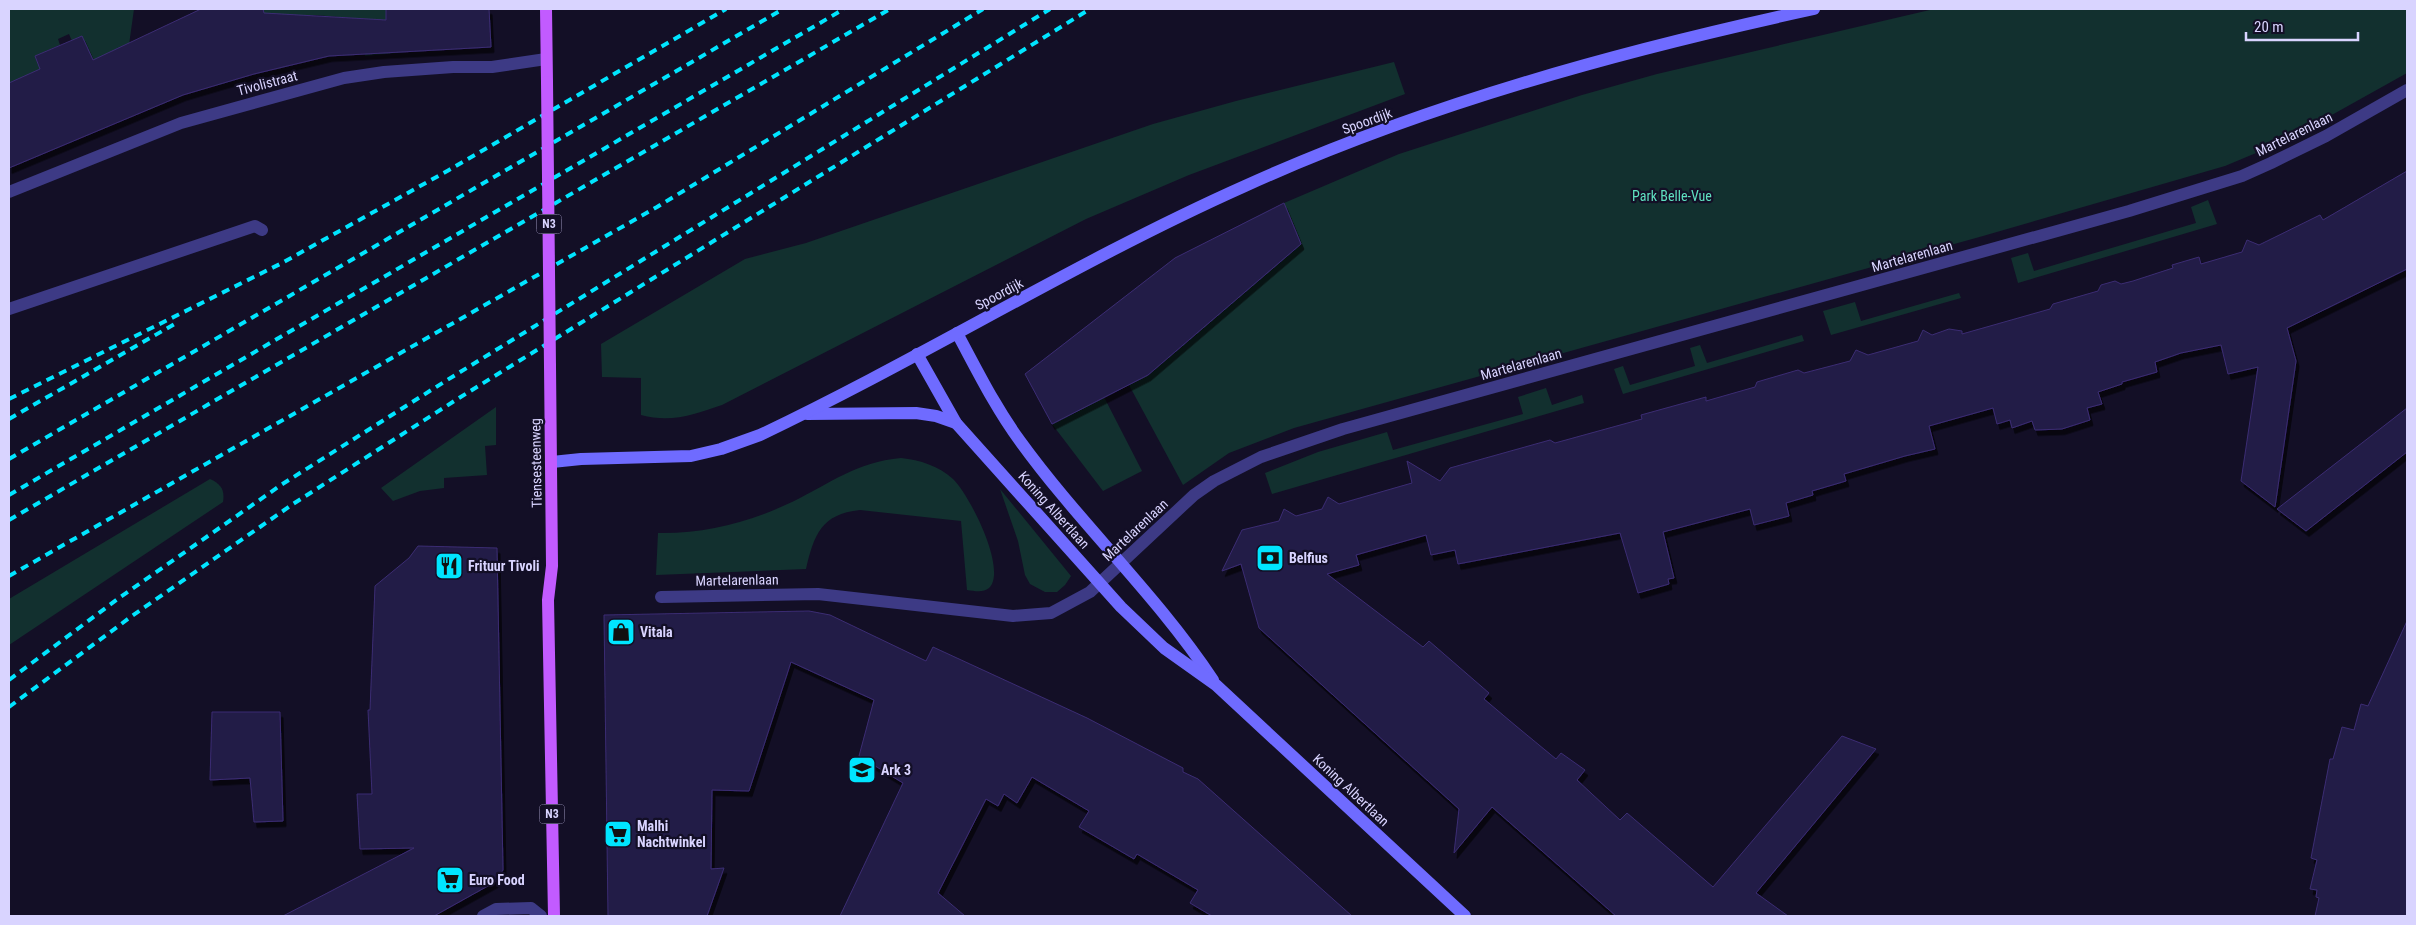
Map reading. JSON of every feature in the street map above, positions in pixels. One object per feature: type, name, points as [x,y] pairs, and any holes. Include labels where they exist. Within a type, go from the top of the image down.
[{"type":"main road","name":"Tiensesteenweg","points":[[546,9],[552,462],[552,566],[548,600],[554,916]]},
{"type":"street","name":"Spoordijk","points":[[957,333],[1112,251],[1244,186],[1380,131],[1524,83],[1640,49],[1814,9]]},
{"type":"street","name":"Tivolistraat","points":[[9,192],[181,123],[344,78],[384,72],[492,66],[546,59]]},
{"type":"street","name":"Martelarenlaan","points":[[661,597],[818,594],[1013,616],[1051,613],[1067,606],[1100,583],[1201,490],[1237,468],[1270,453],[1352,426],[2087,222],[2233,178],[2312,143],[2407,90]]},
{"type":"street","points":[[9,309],[255,226],[262,230]]},
{"type":"street","points":[[552,462],[582,459],[665,459],[691,456],[721,449],[760,436],[957,333]]},
{"type":"street","name":"Koning Albertlaan","points":[[957,333],[996,406],[1021,442],[1176,629],[1216,685]]},
{"type":"street","name":"Koning Albertlaan","points":[[916,354],[956,423],[1120,607],[1164,648],[1216,685],[1465,916]]},
{"type":"street","points":[[804,414],[916,413],[936,416],[956,423]]},
{"type":"street","points":[[483,916],[496,909],[531,908],[541,916]]},
{"type":"green space","points":[[9,9],[134,9],[128,52],[104,74],[72,41],[69,34],[58,39],[60,45],[35,56],[42,73],[9,83]]},
{"type":"green space","points":[[263,9],[386,9],[387,17],[398,32],[398,53],[365,56],[365,19],[315,15],[265,20]]},
{"type":"green space","name":"Park Belle-Vue","points":[[1934,9],[2407,9],[2407,73],[2287,140],[2225,166],[1983,236],[1294,428],[1229,453],[1183,485],[1129,385],[1148,375],[1301,244],[1284,203],[1399,154],[1582,95],[1657,74]]},
{"type":"green space","points":[[1394,62],[1405,94],[1189,175],[1086,219],[722,405],[682,417],[662,418],[641,415],[641,378],[602,377],[601,344],[745,259],[806,243],[1153,124],[1236,101]]},
{"type":"green space","points":[[2208,200],[2217,224],[2018,283],[2011,258],[2028,253],[2034,271],[2196,223],[2191,207]]},
{"type":"green space","points":[[1959,293],[1961,298],[1831,335],[1823,311],[1855,302],[1861,321]]},
{"type":"green space","points":[[1802,335],[1804,341],[1623,394],[1614,369],[1623,366],[1630,385],[1695,366],[1690,348],[1700,345],[1707,363]]},
{"type":"green space","points":[[1546,388],[1552,405],[1582,395],[1584,403],[1272,494],[1265,473],[1318,452],[1387,432],[1393,450],[1523,414],[1518,397]]},
{"type":"green space","points":[[1104,397],[1142,471],[1103,491],[1052,424]]},
{"type":"green space","points":[[496,407],[496,445],[485,446],[487,475],[444,478],[444,488],[420,491],[393,501],[381,488]]},
{"type":"green space","points":[[901,458],[915,460],[935,467],[948,474],[960,487],[984,532],[994,565],[994,579],[987,590],[967,590],[961,521],[860,510],[836,516],[821,528],[812,546],[806,569],[656,575],[658,533],[710,529],[744,521],[792,502],[844,474],[870,464]]},
{"type":"green space","points":[[210,479],[221,488],[223,502],[9,645],[9,599]]},
{"type":"green space","points":[[1000,489],[1071,576],[1057,592],[1045,592],[1030,584],[1025,575],[1018,541]]},
{"type":"building","points":[[201,9],[263,9],[264,13],[386,20],[386,9],[489,9],[491,47],[329,56],[254,74],[183,95],[9,168],[9,83],[40,69],[35,56],[82,36],[93,60]]},
{"type":"building","points":[[2407,171],[2407,269],[2287,328],[2296,361],[2275,507],[2241,481],[2258,367],[2228,374],[2221,345],[2181,353],[2155,362],[2157,372],[2122,382],[2122,384],[2098,392],[2102,404],[2087,408],[2090,420],[2062,429],[2035,430],[2032,421],[2012,428],[2010,420],[1997,424],[1993,408],[1929,426],[1935,449],[1844,474],[1846,481],[1812,491],[1813,495],[1786,503],[1789,516],[1754,525],[1750,509],[1663,532],[1674,578],[1668,579],[1669,584],[1638,593],[1620,533],[1458,564],[1455,550],[1431,555],[1426,535],[1356,555],[1359,565],[1327,574],[1423,647],[1429,641],[1489,693],[1484,699],[1516,726],[1556,759],[1561,753],[1585,770],[1577,780],[1620,820],[1627,813],[1713,887],[1842,736],[1876,749],[1756,893],[1788,916],[1616,916],[1492,807],[1454,853],[1459,809],[1259,628],[1241,564],[1222,571],[1242,530],[1279,521],[1284,509],[1296,516],[1322,509],[1328,497],[1339,504],[1412,483],[1407,461],[1440,481],[1450,468],[1550,440],[1555,443],[1642,419],[1641,415],[1706,397],[1706,401],[1755,387],[1757,382],[1798,370],[1804,373],[1850,361],[1856,350],[1868,355],[1918,341],[1923,330],[1932,335],[1949,329],[1962,331],[1962,334],[2050,309],[2053,304],[2098,291],[2101,285],[2115,281],[2121,284],[2133,281],[2173,268],[2172,265],[2199,257],[2201,264],[2242,252],[2247,240],[2259,245],[2320,215],[2323,220]]},
{"type":"building","points":[[1284,203],[1301,244],[1148,375],[1052,424],[1025,374],[1175,258]]},
{"type":"building","points":[[2407,408],[2407,452],[2306,531],[2277,509]]},
{"type":"building","points":[[418,546],[497,548],[503,870],[495,882],[434,916],[283,916],[414,848],[360,849],[357,794],[372,794],[368,710],[370,710],[375,586],[409,558]]},
{"type":"building","points":[[809,611],[830,615],[926,661],[933,647],[1087,718],[1183,768],[1183,772],[1198,779],[1352,916],[1212,916],[1190,903],[1198,890],[1137,854],[1134,859],[1079,827],[1089,811],[1032,777],[1017,803],[1004,794],[998,806],[986,799],[938,893],[965,916],[840,916],[903,783],[859,756],[874,700],[791,662],[749,791],[712,790],[711,869],[724,868],[707,916],[608,916],[604,615]]},
{"type":"building","points":[[2407,621],[2407,916],[2315,916],[2319,898],[2316,897],[2317,890],[2310,889],[2317,860],[2311,858],[2330,759],[2333,759],[2342,727],[2354,730],[2361,704],[2368,706]]},
{"type":"building","points":[[212,712],[280,712],[283,821],[254,822],[250,778],[210,780]]},
{"type":"railway","points":[[9,399],[282,263],[449,170],[726,9]]},
{"type":"railway","points":[[9,459],[783,9]]},
{"type":"railway","points":[[9,495],[844,9]]},
{"type":"railway","points":[[9,520],[890,9]]},
{"type":"railway","points":[[9,576],[657,207],[983,9]]},
{"type":"railway","points":[[9,680],[119,598],[281,485],[444,382],[1050,9]]},
{"type":"railway","points":[[9,707],[132,616],[293,504],[459,398],[1090,9]]},
{"type":"railway","points":[[9,419],[178,322]]},
{"type":"place","name":"Belfius","points":[[1270,558]]},
{"type":"place","name":"Frituur Tivoli","points":[[449,566]]},
{"type":"place","name":"Vitala","points":[[621,632]]},
{"type":"place","name":"Ark 3","points":[[862,770]]},
{"type":"place","name":"Malhi Nachtwinkel","points":[[618,834]]},
{"type":"place","name":"Euro Food","points":[[450,880]]}]
